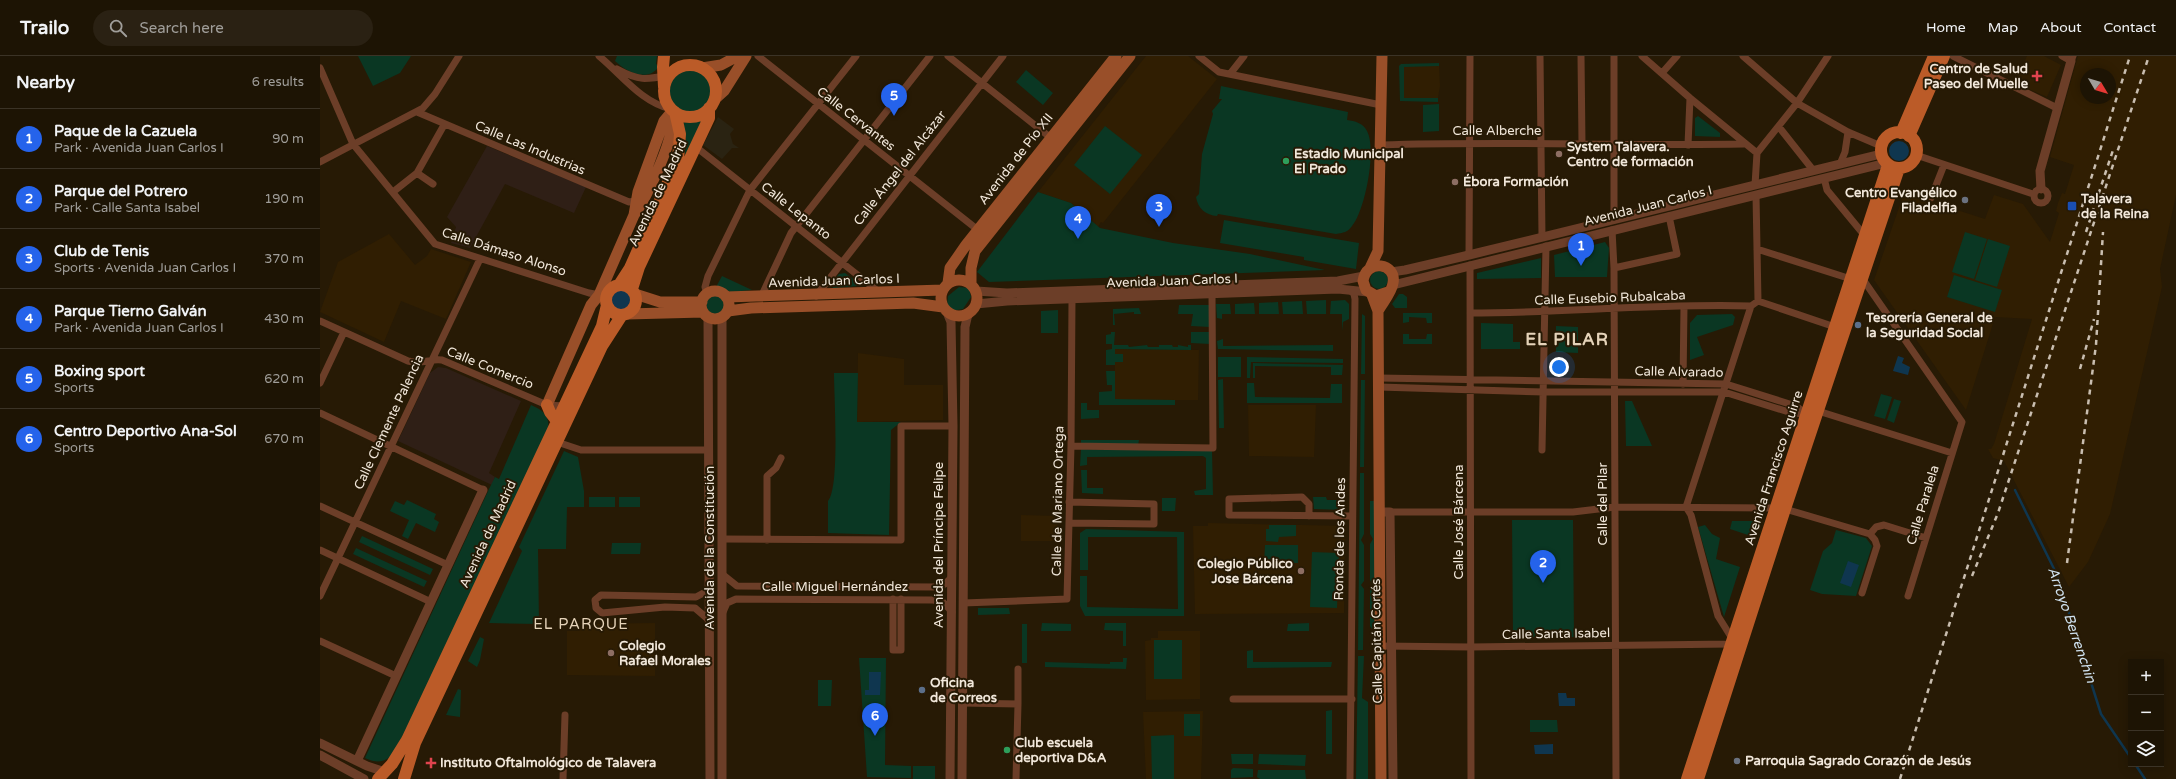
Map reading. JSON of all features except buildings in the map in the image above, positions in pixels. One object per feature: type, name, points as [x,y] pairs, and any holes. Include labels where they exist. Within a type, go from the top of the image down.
[{"type":"main road","points":[[681,56],[689,65]]},
{"type":"main road","points":[[738,56],[721,65],[702,68],[689,65],[662,71],[666,100],[672,111],[683,116],[693,116],[702,113],[724,90],[746,56]]},
{"type":"main road","name":"Avenida de Pío XII","points":[[946,287],[950,268],[978,230],[1116,56]]},
{"type":"main road","name":"Avenida de Pío XII","points":[[973,288],[971,268],[975,251],[1130,56]]},
{"type":"main road","points":[[1367,272],[1378,251],[1382,56]]},
{"type":"main road","points":[[1905,134],[1934,56]]},
{"type":"main road","points":[[1905,134],[1944,56]]},
{"type":"main road","points":[[702,68],[709,74],[714,82],[715,91],[711,104]]},
{"type":"main road","name":"Avenida de Madrid","points":[[634,292],[638,267],[709,118],[711,104]]},
{"type":"main road","name":"Avenida de Madrid","points":[[634,215],[635,201],[664,121],[672,111]]},
{"type":"main road","name":"Avenida de Madrid","points":[[383,774],[407,740],[602,326],[604,299],[634,215],[647,195],[670,136],[672,111]]},
{"type":"main road","name":"Avenida de Madrid","points":[[619,285],[630,268],[678,160],[680,134],[672,111]]},
{"type":"main road","points":[[1905,134],[1916,146],[1916,155],[1910,164],[1887,159],[1888,136],[1905,134]]},
{"type":"main road","name":"Avenida Francisco Aguirre","points":[[1812,412],[1835,327],[1856,278],[1865,236],[1887,159]]},
{"type":"main road","name":"Avenida Francisco Aguirre","points":[[1698,779],[1781,508],[1856,278],[1887,159]]},
{"type":"main road","points":[[1367,293],[1380,296],[1390,289],[1388,269],[1378,251]]},
{"type":"main road","points":[[1367,272],[1377,265],[1388,269]]},
{"type":"main road","name":"Calle Capitán Cortés","points":[[1367,272],[1364,285],[1378,311]]},
{"type":"main road","points":[[958,280],[973,288],[976,304],[968,314],[956,316],[945,309],[941,298],[946,287],[958,280]]},
{"type":"main road","points":[[619,285],[626,286],[634,292],[635,306],[625,315],[612,313],[604,299],[610,289],[619,285]]},
{"type":"main road","name":"Avenida Juan Carlos I","points":[[625,315],[705,307],[717,292],[726,297],[816,296],[881,294],[946,287]]},
{"type":"main road","name":"Calle Capitán Cortés","points":[[1381,779],[1386,646],[1385,512],[1379,383],[1378,311],[1390,289]]},
{"type":"main road","name":"Avenida Juan Carlos I","points":[[634,292],[660,302],[705,307],[716,319],[725,314],[751,308],[913,303],[945,309]]},
{"type":"main road","points":[[725,314],[729,305],[726,297]]},
{"type":"main road","name":"Avenida de Madrid","points":[[547,405],[591,305],[604,299]]},
{"type":"main road","name":"Avenida de Madrid","points":[[404,779],[415,743],[602,346],[625,315]]},
{"type":"main road","points":[[547,405],[557,421]]},
{"type":"main road","name":"Avenida Francisco Aguirre","points":[[1687,779],[1732,642],[1781,508]]},
{"type":"main road","name":"Avenida de Madrid","points":[[383,774],[397,771],[404,779]]},
{"type":"street","points":[[320,162],[417,112],[433,97],[459,56]]},
{"type":"street","points":[[598,56],[610,65],[633,78],[662,71]]},
{"type":"street","name":"Calle Cervantes","points":[[758,56],[978,230]]},
{"type":"street","points":[[705,307],[705,287],[708,276],[750,190],[856,56]]},
{"type":"street","points":[[761,297],[791,233],[863,139],[930,56]]},
{"type":"street","points":[[948,56],[1051,138]]},
{"type":"street","name":"Calle Ángel del Alcázar","points":[[816,296],[841,262],[1004,56]]},
{"type":"street","points":[[1199,56],[1219,72],[1381,105]]},
{"type":"street","points":[[1230,74],[1244,56]]},
{"type":"street","points":[[1469,255],[1468,142],[1470,56]]},
{"type":"street","points":[[1540,56],[1542,237]]},
{"type":"street","points":[[1581,56],[1582,143]]},
{"type":"street","points":[[1614,56],[1614,219]]},
{"type":"street","points":[[1642,56],[1744,144],[1757,153]]},
{"type":"street","points":[[1662,73],[1677,56]]},
{"type":"street","points":[[1743,56],[1797,102],[1848,132],[1887,159]]},
{"type":"street","points":[[1755,185],[1757,153],[1779,127],[1828,56]]},
{"type":"street","points":[[1953,56],[2057,108]]},
{"type":"street","points":[[1916,155],[1944,165],[2037,191],[2040,171],[2072,58],[2062,56]]},
{"type":"street","points":[[610,65],[622,78],[657,106],[672,111]]},
{"type":"street","name":"Calle Dámaso Alonso","points":[[320,68],[353,144],[435,244],[604,299]]},
{"type":"street","points":[[1688,145],[1690,98]]},
{"type":"street","name":"Calle Las Industrias","points":[[417,112],[629,202],[635,201]]},
{"type":"street","points":[[393,192],[417,173],[444,124]]},
{"type":"street","points":[[1779,127],[1813,170]]},
{"type":"street","points":[[1840,164],[1845,152],[1848,132]]},
{"type":"street","name":"Calle Alberche","points":[[1381,144],[1468,142],[1540,142],[1614,145],[1744,144]]},
{"type":"street","name":"Calle Lepanto","points":[[696,147],[881,294]]},
{"type":"street","name":"Avenida Juan Carlos I","points":[[1388,269],[1405,270],[1840,164],[1887,159]]},
{"type":"street","name":"Avenida Juan Carlos I","points":[[1390,289],[1470,265],[1824,178],[1887,159]]},
{"type":"street","points":[[1931,198],[1944,165]]},
{"type":"street","points":[[417,173],[432,184]]},
{"type":"street","points":[[1824,178],[1827,190],[1865,236]]},
{"type":"street","points":[[1756,195],[1758,301]]},
{"type":"street","points":[[1614,268],[1677,254],[1669,216]]},
{"type":"street","name":"Calle del Pilar","points":[[1612,230],[1614,268],[1615,383],[1616,779]]},
{"type":"street","points":[[1542,450],[1545,382],[1546,246]]},
{"type":"street","points":[[1757,249],[1856,278]]},
{"type":"street","name":"Calle Clemente Palencia","points":[[320,596],[430,361],[438,349],[480,259]]},
{"type":"street","name":"Calle José Bárcena","points":[[1470,265],[1471,779]]},
{"type":"street","name":"Avenida Juan Carlos I","points":[[973,288],[1011,293],[1338,281],[1367,272]]},
{"type":"street","name":"Calle Paralela","points":[[1856,278],[1962,422],[1908,596]]},
{"type":"street","name":"Avenida Juan Carlos I","points":[[976,304],[1072,299],[1350,290],[1367,293]]},
{"type":"street","name":"Ronda de los Andes","points":[[1350,290],[1354,294],[1355,299],[1350,779]]},
{"type":"street","points":[[1355,299],[1367,293]]},
{"type":"street","points":[[1071,446],[1213,448],[1212,294]]},
{"type":"street","name":"Calle de Mariano Ortega","points":[[963,603],[1067,599],[1071,446],[1072,299]]},
{"type":"street","points":[[1686,507],[1752,306],[1758,301]]},
{"type":"street","points":[[1758,301],[1835,327]]},
{"type":"street","points":[[1683,384],[1684,306]]},
{"type":"street","name":"Calle Eusebio Rubalcaba","points":[[1470,313],[1546,312],[1684,306],[1752,306]]},
{"type":"street","name":"Avenida de la Constitución","points":[[705,307],[709,450],[710,779]]},
{"type":"street","name":"Avenida del Príncipe Felipe","points":[[945,309],[950,322],[953,426],[950,779]]},
{"type":"street","name":"Avenida de la Constitución","points":[[722,779],[722,539],[725,314]]},
{"type":"street","name":"Avenida del Príncipe Felipe","points":[[962,779],[965,327],[968,314]]},
{"type":"street","name":"Calle Comercio","points":[[320,321],[408,362],[422,364],[437,359],[447,361],[547,405],[564,406]]},
{"type":"street","points":[[320,382],[344,332]]},
{"type":"street","name":"Calle Alvarado","points":[[1379,383],[1470,381],[1726,384],[1812,412],[1952,453]]},
{"type":"street","name":"Calle Alvarado","points":[[1379,383],[1470,390],[1544,392],[1724,392],[1792,413],[1812,412]]},
{"type":"street","points":[[320,414],[483,490]]},
{"type":"street","points":[[722,539],[901,540],[901,426],[953,426]]},
{"type":"street","points":[[557,442],[581,450],[709,450]]},
{"type":"street","points":[[767,540],[767,476],[776,468],[781,458]]},
{"type":"street","name":"Avenida de Madrid","points":[[357,761],[483,490]]},
{"type":"street","points":[[1310,516],[1309,504],[1302,497],[1229,498],[1229,515],[1310,516],[1352,516]]},
{"type":"street","points":[[1069,502],[1154,504],[1154,524],[1069,523]]},
{"type":"street","points":[[320,506],[448,565]]},
{"type":"street","points":[[1385,512],[1573,512],[1615,507],[1686,507],[1730,509],[1781,508],[1870,534],[1877,546],[1862,593]]},
{"type":"street","points":[[1686,507],[1691,515],[1718,616],[1732,642]]},
{"type":"street","points":[[1870,534],[1876,527],[1884,525],[1926,538]]},
{"type":"street","points":[[320,550],[431,602]]},
{"type":"street","name":"Calle Miguel Hernández","points":[[722,574],[737,586],[937,587],[945,584],[952,578]]},
{"type":"street","points":[[709,590],[696,597],[601,596],[595,600],[594,604],[602,613],[665,607],[695,608],[709,620]]},
{"type":"street","name":"Calle Miguel Hernández","points":[[723,614],[727,603],[736,599],[936,600],[947,605],[952,612]]},
{"type":"street","points":[[897,599],[900,650],[893,650],[897,599]]},
{"type":"street","points":[[320,641],[396,676]]},
{"type":"street","name":"Calle Santa Isabel","points":[[1386,646],[1471,647],[1732,642]]},
{"type":"street","name":"Calle Capitán Cortés","points":[[1386,646],[1393,779]]},
{"type":"street","points":[[1016,779],[1018,669]]},
{"type":"street","points":[[1233,699],[1352,699]]},
{"type":"street","points":[[963,703],[1018,704]]},
{"type":"street","points":[[563,779],[565,714]]},
{"type":"street","points":[[320,743],[383,774]]},
{"type":"street","points":[[320,755],[364,779]]},
{"type":"shaded area","points":[[1146,56],[1188,56],[1217,79],[1103,223],[1101,222],[1098,227],[1071,203],[1038,192]]},
{"type":"shaded area","name":"Centro de Salud Paseo del Muelle","points":[[2027,56],[2044,56],[2061,65],[2047,97],[2015,83]]},
{"type":"shaded area","points":[[2078,56],[2176,56],[2176,195],[2160,269],[2162,287],[2110,514],[2088,562],[2069,587],[2004,461],[1993,458],[1988,449],[1991,449],[1994,444],[2032,319],[1995,317],[1966,410],[1874,280],[1904,193],[1985,219],[1994,195],[2023,204],[2050,242],[2059,213],[2056,211],[2058,203],[2062,193],[2065,194],[2074,165],[2050,157]]},
{"type":"shaded area","points":[[1404,66],[1439,66],[1440,86],[1438,98],[1404,98]]},
{"type":"shaded area","points":[[718,117],[734,129],[730,134],[733,144],[739,148],[732,148],[722,159],[703,145]]},
{"type":"shaded area","points":[[487,146],[586,187],[574,213],[505,184],[470,248],[451,243],[456,227],[447,217]]},
{"type":"shaded area","points":[[389,234],[415,265],[427,256],[431,249],[471,262],[446,319],[401,301],[384,342],[320,312],[338,262]]},
{"type":"shaded area","points":[[1114,349],[1199,350],[1198,400],[1115,400],[1115,362],[1122,362],[1123,354],[1114,354]]},
{"type":"shaded area","points":[[858,353],[904,359],[904,385],[943,385],[943,420],[857,422]]},
{"type":"shaded area","points":[[438,367],[446,368],[521,401],[489,473],[495,477],[492,485],[398,441],[430,373]]},
{"type":"shaded area","points":[[1248,405],[1316,405],[1314,457],[1249,456]]},
{"type":"shaded area","points":[[1021,515],[1058,516],[1057,541],[1021,541]]},
{"type":"shaded area","points":[[1208,523],[1345,526],[1344,613],[1195,614],[1193,526],[1208,526]]},
{"type":"shaded area","name":"Colegio Rafael Morales","points":[[655,623],[655,676],[567,675],[567,631],[577,631],[584,624]]},
{"type":"shaded area","points":[[1158,631],[1200,631],[1200,699],[1146,700],[1145,641],[1151,640],[1151,638],[1158,638]]},
{"type":"shaded area","points":[[1203,711],[1201,779],[1146,779],[1143,712]]},
{"type":"green space","points":[[358,56],[411,56],[400,73],[373,86]]},
{"type":"green space","points":[[617,56],[657,56],[656,64],[659,66],[655,71],[649,74],[637,74],[625,69],[615,61]]},
{"type":"green space","points":[[1439,63],[1439,66],[1404,67],[1404,98],[1438,98],[1438,102],[1400,101],[1399,66],[1401,64]]},
{"type":"green space","points":[[690,70],[705,76],[711,91],[705,106],[690,112],[675,106],[669,91],[675,76]]},
{"type":"green space","points":[[1026,70],[1053,93],[1043,105],[1016,82]]},
{"type":"green space","name":"Estadio Municipal El Prado","points":[[1221,86],[1348,112],[1347,120],[1358,123],[1365,128],[1370,140],[1371,151],[1368,180],[1357,218],[1349,230],[1336,234],[1218,214],[1217,216],[1203,211],[1196,197],[1199,194],[1202,154],[1213,114],[1212,111],[1222,99],[1219,99]]},
{"type":"green space","points":[[1439,104],[1439,131],[1423,132],[1423,105]]},
{"type":"green space","points":[[1698,116],[1720,133],[1720,137],[1695,136],[1695,118]]},
{"type":"green space","points":[[705,119],[684,163],[686,143],[683,122],[698,122]]},
{"type":"green space","points":[[1105,126],[1142,155],[1110,194],[1074,165]]},
{"type":"green space","points":[[1038,192],[1071,203],[1100,228],[1173,243],[1250,254],[1325,270],[989,282],[977,272]]},
{"type":"green space","points":[[1224,220],[1359,243],[1356,269],[1304,260],[1304,257],[1220,243]]},
{"type":"green space","points":[[1965,232],[1987,239],[1974,279],[1952,272]]},
{"type":"green space","points":[[1988,239],[2010,246],[1997,287],[1975,280]]},
{"type":"green space","points":[[1605,242],[1609,248],[1607,277],[1555,277],[1554,255]]},
{"type":"green space","points":[[1541,258],[1541,278],[1477,279],[1477,273]]},
{"type":"green space","points":[[1375,271],[1383,271],[1388,276],[1386,287],[1383,289],[1375,289],[1370,284],[1370,276]]},
{"type":"green space","points":[[845,273],[859,283],[857,286],[833,288],[832,283],[839,274]]},
{"type":"green space","points":[[1954,275],[2002,290],[1995,312],[1947,297]]},
{"type":"green space","points":[[722,276],[752,290],[731,292],[716,287]]},
{"type":"green space","points":[[959,287],[969,288],[971,297],[963,309],[952,311],[947,305],[948,296]]},
{"type":"green space","points":[[1399,294],[1403,294],[1407,297],[1407,308],[1395,308],[1392,304]]},
{"type":"green space","points":[[711,296],[719,296],[724,301],[722,312],[719,314],[711,314],[706,309],[706,301]]},
{"type":"green space","points":[[1326,300],[1326,314],[1307,314],[1306,301]]},
{"type":"green space","points":[[1345,300],[1349,304],[1349,319],[1343,322],[1342,331],[1342,314],[1330,314],[1331,301]]},
{"type":"green space","points":[[1302,301],[1303,314],[1283,314],[1282,302]]},
{"type":"green space","points":[[1278,302],[1279,314],[1259,314],[1259,303]]},
{"type":"green space","points":[[1254,303],[1255,314],[1235,314],[1235,304]]},
{"type":"green space","points":[[1216,304],[1230,304],[1231,314],[1222,314],[1222,319],[1217,318]]},
{"type":"green space","points":[[1179,305],[1209,305],[1210,327],[1191,326],[1193,314],[1178,314]]},
{"type":"green space","points":[[1139,308],[1141,314],[1134,314],[1134,312],[1114,314],[1115,325],[1113,325],[1113,309]]},
{"type":"green space","points":[[1058,310],[1058,333],[1041,333],[1041,311]]},
{"type":"green space","points":[[1403,313],[1432,313],[1432,323],[1427,323],[1426,318],[1409,317],[1409,322],[1403,323]]},
{"type":"green space","points":[[1362,314],[1365,316],[1365,374],[1361,374]]},
{"type":"green space","points":[[1732,314],[1735,317],[1733,325],[1697,337],[1704,355],[1690,360],[1690,323],[1697,315]]},
{"type":"green space","points":[[1481,323],[1513,324],[1513,342],[1520,342],[1520,349],[1481,349]]},
{"type":"green space","points":[[1556,326],[1578,327],[1578,353],[1556,352]]},
{"type":"green space","points":[[1111,332],[1115,332],[1114,345],[1128,345],[1129,347],[1147,345],[1148,347],[1159,347],[1159,345],[1172,345],[1173,347],[1178,347],[1178,345],[1188,347],[1188,345],[1191,345],[1191,350],[1115,349],[1115,354],[1123,354],[1123,362],[1115,362],[1115,365],[1106,365],[1106,350],[1112,349],[1112,344],[1106,344],[1106,335],[1111,334]]},
{"type":"green space","points":[[1191,332],[1210,332],[1210,344],[1191,343]]},
{"type":"green space","points":[[1403,334],[1409,334],[1409,339],[1426,339],[1427,334],[1432,334],[1432,344],[1403,344]]},
{"type":"green space","points":[[1223,339],[1223,346],[1333,345],[1333,351],[1218,349],[1217,341]]},
{"type":"green space","points":[[1218,357],[1241,357],[1241,377],[1218,377]]},
{"type":"green space","points":[[1247,357],[1343,359],[1343,363],[1251,362],[1250,378],[1247,378]]},
{"type":"green space","points":[[1253,363],[1343,365],[1342,375],[1331,375],[1331,367],[1255,366],[1255,378],[1253,378]]},
{"type":"green space","points":[[1106,371],[1115,371],[1115,399],[1175,400],[1175,405],[1099,405],[1099,392],[1112,391],[1112,385],[1107,385]]},
{"type":"green space","points":[[834,373],[858,373],[857,422],[901,422],[891,430],[889,535],[828,533],[828,501],[832,492],[835,460]]},
{"type":"green space","points":[[1223,379],[1224,428],[1219,428],[1218,380]]},
{"type":"green space","points":[[1361,380],[1365,380],[1364,467],[1360,467]]},
{"type":"green space","points":[[1247,383],[1254,383],[1255,397],[1330,398],[1331,384],[1342,384],[1342,403],[1247,403]]},
{"type":"green space","points":[[1881,394],[1892,397],[1885,419],[1874,416]]},
{"type":"green space","points":[[1894,399],[1901,401],[1894,423],[1887,420]]},
{"type":"green space","points":[[1625,401],[1632,401],[1652,446],[1626,446]]},
{"type":"green space","points":[[1081,403],[1087,403],[1087,410],[1099,410],[1099,418],[1081,419]]},
{"type":"green space","points":[[531,405],[545,414],[548,420],[548,429],[397,750],[383,761],[375,761],[365,758],[489,489],[495,477],[499,479]]},
{"type":"green space","points":[[1081,440],[1139,440],[1138,445],[1081,445]]},
{"type":"green space","points":[[1081,449],[1212,450],[1213,495],[1195,495],[1194,491],[1206,489],[1206,458],[1203,456],[1087,457],[1087,465],[1080,466]]},
{"type":"green space","points":[[564,451],[578,457],[584,491],[584,507],[567,507],[566,549],[538,549],[539,624],[489,623],[522,551],[519,547]]},
{"type":"green space","points":[[1081,470],[1087,470],[1087,488],[1103,488],[1103,494],[1082,493]]},
{"type":"green space","points":[[1360,473],[1364,473],[1364,534],[1361,540],[1364,545],[1364,581],[1361,585],[1364,589],[1363,650],[1358,650]]},
{"type":"green space","points":[[589,497],[615,497],[615,507],[589,507]]},
{"type":"green space","points":[[619,497],[640,497],[640,507],[619,507]]},
{"type":"green space","points":[[1313,497],[1326,497],[1327,500],[1343,500],[1343,510],[1314,509]]},
{"type":"green space","points":[[1162,498],[1176,498],[1175,511],[1162,511]]},
{"type":"green space","points":[[407,500],[436,514],[434,519],[439,522],[435,532],[416,523],[408,539],[402,536],[409,520],[390,511],[395,501],[404,505]]},
{"type":"green space","points":[[1370,501],[1375,501],[1375,628],[1372,629],[1370,626],[1370,590],[1373,585],[1370,580],[1370,544],[1373,539],[1370,534]]},
{"type":"green space","points":[[1512,520],[1573,520],[1574,637],[1513,637]]},
{"type":"green space","points":[[1732,521],[1755,521],[1751,536],[1730,529]]},
{"type":"green space","points":[[1269,525],[1296,525],[1296,536],[1279,537],[1278,542],[1266,541],[1266,529],[1269,529]]},
{"type":"green space","points":[[1705,525],[1712,534],[1720,538],[1716,559],[1740,567],[1724,617],[1698,527]]},
{"type":"green space","points":[[1086,529],[1184,532],[1184,616],[1085,616],[1080,606],[1080,576],[1087,576],[1087,607],[1178,609],[1177,537],[1088,537],[1088,570],[1080,570],[1080,533]]},
{"type":"green space","points":[[1836,530],[1866,538],[1872,546],[1856,596],[1822,594],[1810,590],[1823,551],[1832,543]]},
{"type":"green space","points":[[362,536],[433,569],[430,575],[359,542]]},
{"type":"green space","points":[[612,543],[641,543],[640,554],[611,554]]},
{"type":"green space","points":[[1265,545],[1298,545],[1298,563],[1264,563]]},
{"type":"green space","points":[[356,548],[427,581],[424,587],[353,554]]},
{"type":"green space","points":[[1312,552],[1339,553],[1337,608],[1310,607]]},
{"type":"green space","points":[[978,608],[1009,608],[1010,614],[978,615]]},
{"type":"green space","points":[[1042,623],[1071,624],[1071,631],[1041,631]]},
{"type":"green space","points":[[1105,623],[1126,623],[1126,646],[1123,646],[1123,631],[1104,630]]},
{"type":"green space","points":[[1309,623],[1309,631],[1287,631],[1288,624]]},
{"type":"green space","points":[[1022,624],[1027,624],[1027,663],[1022,663]]},
{"type":"green space","points":[[480,637],[484,639],[480,660],[477,667],[468,661]]},
{"type":"green space","points":[[1154,640],[1182,640],[1182,679],[1154,679]]},
{"type":"green space","points":[[1253,650],[1253,662],[1332,662],[1331,667],[1247,668],[1247,651]]},
{"type":"green space","points":[[1358,656],[1364,656],[1362,698],[1368,702],[1368,779],[1356,779]]},
{"type":"green space","points":[[859,658],[886,658],[885,765],[911,766],[911,778],[867,777]]},
{"type":"green space","points":[[1123,658],[1127,658],[1126,669],[1045,667],[1045,662],[1110,664],[1110,662],[1123,662]]},
{"type":"green space","points":[[818,680],[832,680],[831,706],[818,706]]},
{"type":"green space","points":[[458,689],[461,690],[460,717],[446,715]]},
{"type":"green space","points":[[1332,710],[1332,754],[1326,754],[1326,711]]},
{"type":"green space","points":[[1184,714],[1200,714],[1200,736],[1184,736]]},
{"type":"green space","points":[[1530,720],[1557,720],[1558,732],[1530,732]]},
{"type":"green space","points":[[1174,735],[1174,779],[1152,779],[1151,736]]},
{"type":"green space","points":[[1231,754],[1253,754],[1253,764],[1232,764]]},
{"type":"green space","points":[[1259,754],[1306,755],[1305,766],[1258,764]]},
{"type":"green space","points":[[913,766],[935,766],[935,779],[913,779]]},
{"type":"green space","points":[[1233,768],[1253,769],[1253,777],[1231,778],[1231,770]]},
{"type":"green space","points":[[1258,770],[1305,770],[1306,779],[1260,779],[1257,777]]},
{"type":"water","points":[[1895,141],[1903,141],[1909,147],[1909,155],[1903,161],[1895,161],[1889,155],[1889,147]]},
{"type":"water","points":[[617,290],[625,290],[631,296],[631,304],[625,310],[617,310],[611,304],[611,296]]},
{"type":"water","points":[[1898,356],[1904,358],[1902,363],[1910,367],[1908,375],[1893,371]]},
{"type":"water","points":[[1848,561],[1859,565],[1851,587],[1840,583]]},
{"type":"water","points":[[869,672],[881,672],[880,695],[865,695],[865,690],[869,690]]},
{"type":"water","points":[[1558,693],[1566,693],[1567,698],[1575,698],[1575,706],[1559,706]]},
{"type":"water","points":[[1553,744],[1553,754],[1535,754],[1534,745]]},
{"type":"waterway","name":"Arroyo Berrenchin","points":[[2015,490],[2057,575],[2101,714],[2128,754]]},
{"type":"waterway","name":"Arroyo Berrenchin","points":[[2137,767],[2145,779]]},
{"type":"railway","points":[[1900,779],[2130,56]]},
{"type":"railway","points":[[1972,576],[1998,513],[2149,56]]},
{"type":"railway","points":[[2086,232],[2114,147]]},
{"type":"railway","points":[[2067,563],[2096,345],[2103,232]]},
{"type":"railway","points":[[2080,369],[2094,319]]},
{"type":"place","name":"Centro de Salud Paseo del Muelle","points":[[2037,76]]},
{"type":"place","name":"Boxing sport","points":[[894,116]]},
{"type":"place","name":"System Talavera. Centro de formación","points":[[1559,154]]},
{"type":"place","name":"Estadio Municipal El Prado","points":[[1286,161]]},
{"type":"place","name":"Ébora Formación","points":[[1455,182]]},
{"type":"place","name":"Centro Evangélico Filadelfia","points":[[1965,200]]},
{"type":"place","name":"Talavera de la Reina","points":[[2072,206]]},
{"type":"place","name":"Club de Tenis","points":[[1159,227]]},
{"type":"place","name":"Parque Tierno Galván","points":[[1078,239]]},
{"type":"place","name":"Paque de la Cazuela","points":[[1581,266]]},
{"type":"place","name":"Tesorería General de la Seguridad Social","points":[[1858,325]]},
{"type":"place","name":"Colegio Público Jose Bárcena","points":[[1301,571]]},
{"type":"place","name":"Parque del Potrero","points":[[1543,583]]},
{"type":"place","name":"Colegio Rafael Morales","points":[[611,653]]},
{"type":"place","name":"Oficina de Correos","points":[[922,690]]},
{"type":"place","name":"Centro Deportivo Ana-Sol","points":[[875,736]]},
{"type":"place","name":"Club escuela deportiva D&A","points":[[1007,750]]},
{"type":"place","name":"Parroquia Sagrado Corazón de Jesús","points":[[1737,761]]},
{"type":"place","name":"Instituto Oftalmológico de Talavera","points":[[431,763]]},
{"type":"district","name":"EL PILAR","points":[[1567,339]]},
{"type":"district","name":"EL PARQUE","points":[[581,624]]}]
